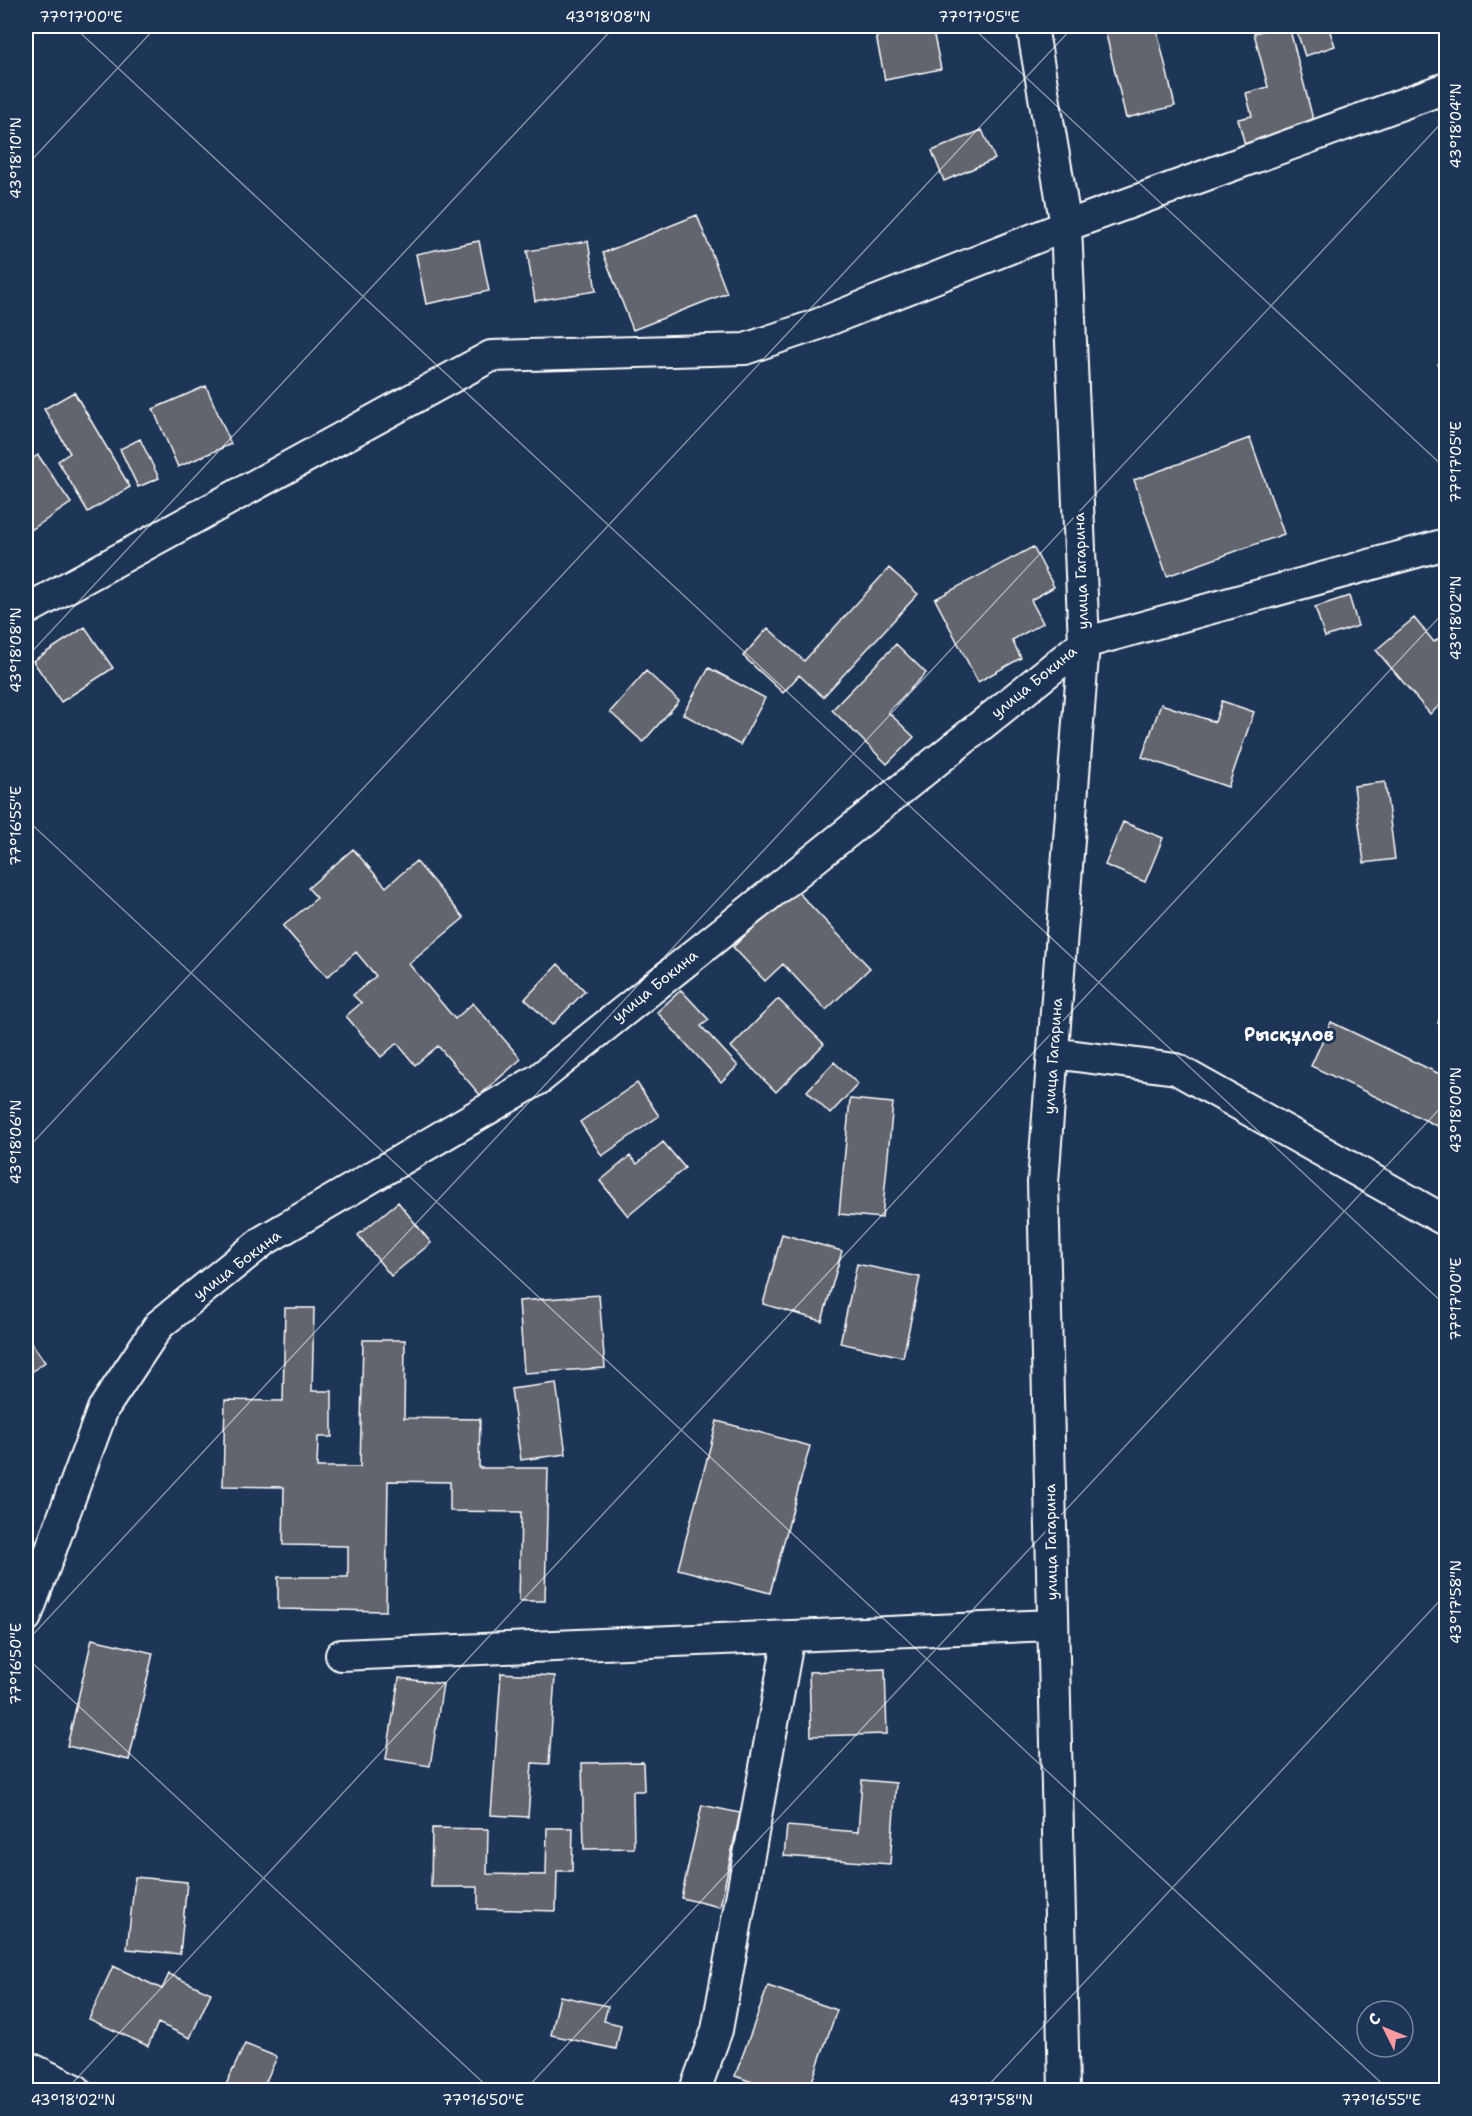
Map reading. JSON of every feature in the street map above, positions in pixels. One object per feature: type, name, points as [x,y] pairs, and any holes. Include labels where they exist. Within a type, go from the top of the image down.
[{"type":"street","name":"улица Гагарина","points":[[1032,26],[1066,226],[1084,643],[1043,1182],[1064,2091]]},
{"type":"street","points":[[26,610],[491,356],[745,349],[816,325],[1066,226],[1446,88]]},
{"type":"street","name":"улица Бокина","points":[[26,1617],[102,1409],[159,1325],[263,1241],[539,1079],[1084,643],[1446,544]]},
{"type":"street","points":[[1053,1053],[1176,1069],[1446,1221]]},
{"type":"street","points":[[341,1656],[1053,1625]]},
{"type":"street","points":[[694,2091],[717,2030],[789,1636]]},
{"type":"street","points":[[26,2066],[76,2091]]},
{"type":"building","points":[[932,26],[941,69],[885,80],[876,36]]},
{"type":"building","points":[[1104,26],[1156,26],[1175,106],[1126,118]]},
{"type":"building","points":[[1289,26],[1315,127],[1245,145],[1238,119],[1252,116],[1246,93],[1268,87],[1254,33]]},
{"type":"building","points":[[1295,26],[1328,26],[1335,46],[1305,56]]},
{"type":"building","points":[[1405,26],[1422,26],[1407,32]]},
{"type":"building","points":[[982,130],[995,159],[944,181],[932,151]]},
{"type":"building","points":[[697,215],[727,293],[633,330],[603,253]]},
{"type":"building","points":[[479,241],[489,291],[426,304],[416,254]]},
{"type":"building","points":[[588,241],[596,291],[535,301],[527,251]]},
{"type":"building","points":[[1446,360],[1446,381],[1438,364]]},
{"type":"building","points":[[206,386],[231,444],[178,467],[153,409]]},
{"type":"building","points":[[74,392],[130,487],[88,512],[58,461],[70,453],[44,409]]},
{"type":"building","points":[[1250,438],[1284,534],[1167,576],[1134,480]]},
{"type":"building","points":[[140,439],[159,478],[138,487],[120,449]]},
{"type":"building","points":[[38,455],[71,503],[31,530],[26,521],[26,463]]},
{"type":"building","points":[[1033,547],[1054,587],[1031,600],[1043,623],[1012,640],[1021,658],[978,682],[935,599]]},
{"type":"building","points":[[889,568],[918,594],[823,697],[799,675],[783,693],[743,656],[768,628],[804,661]]},
{"type":"building","points":[[1349,596],[1358,626],[1325,637],[1315,607]]},
{"type":"building","points":[[1414,618],[1434,642],[1446,633],[1446,700],[1430,714],[1376,650]]},
{"type":"building","points":[[85,627],[113,668],[61,702],[33,661]]},
{"type":"building","points":[[896,644],[926,673],[888,712],[914,737],[887,764],[832,710]]},
{"type":"building","points":[[709,668],[765,698],[740,745],[683,714]]},
{"type":"building","points":[[646,671],[679,701],[643,742],[610,712]]},
{"type":"building","points":[[1222,701],[1254,712],[1228,787],[1142,757],[1161,704],[1215,722]]},
{"type":"building","points":[[1385,782],[1395,859],[1364,863],[1354,786]]},
{"type":"building","points":[[1123,822],[1163,838],[1145,882],[1105,865]]},
{"type":"building","points":[[353,849],[386,887],[416,861],[464,918],[409,964],[455,1019],[473,1003],[521,1059],[480,1095],[438,1046],[415,1065],[397,1043],[381,1057],[346,1016],[361,1003],[353,995],[376,976],[356,952],[327,977],[283,926],[317,898],[308,888]]},
{"type":"building","points":[[794,888],[870,968],[826,1010],[783,964],[765,981],[733,947]]},
{"type":"building","points":[[558,964],[585,991],[552,1025],[525,999]]},
{"type":"building","points":[[681,990],[709,1020],[701,1026],[738,1066],[721,1082],[657,1012]]},
{"type":"building","points":[[778,999],[824,1044],[776,1092],[731,1047]]},
{"type":"building","points":[[1446,1000],[1446,1026],[1438,1023]]},
{"type":"building","points":[[1331,1022],[1446,1077],[1446,1130],[1311,1066]]},
{"type":"building","points":[[834,1062],[858,1084],[830,1114],[807,1091]]},
{"type":"building","points":[[637,1083],[659,1116],[602,1156],[580,1122]]},
{"type":"building","points":[[850,1099],[893,1103],[882,1218],[839,1214]]},
{"type":"building","points":[[663,1142],[685,1168],[628,1216],[600,1181],[630,1156],[637,1164]]},
{"type":"building","points":[[398,1202],[431,1243],[391,1276],[358,1235]]},
{"type":"building","points":[[782,1234],[842,1251],[822,1321],[763,1304]]},
{"type":"building","points":[[857,1264],[920,1277],[903,1357],[840,1343]]},
{"type":"building","points":[[599,1295],[605,1368],[524,1373],[519,1301]]},
{"type":"building","points":[[285,1308],[314,1308],[312,1391],[332,1391],[332,1437],[318,1437],[317,1467],[360,1467],[363,1340],[405,1340],[404,1418],[480,1419],[479,1468],[548,1468],[545,1601],[519,1601],[521,1512],[450,1511],[450,1482],[388,1481],[386,1611],[278,1609],[278,1577],[348,1577],[348,1546],[283,1545],[284,1487],[223,1486],[225,1400],[283,1401]]},
{"type":"building","points":[[26,1335],[45,1362],[26,1376]]},
{"type":"building","points":[[556,1383],[566,1454],[521,1460],[511,1389]]},
{"type":"building","points":[[717,1421],[810,1446],[770,1593],[678,1569]]},
{"type":"building","points":[[92,1639],[153,1653],[129,1760],[67,1746]]},
{"type":"building","points":[[885,1669],[887,1734],[811,1736],[809,1672]]},
{"type":"building","points":[[501,1673],[555,1676],[549,1764],[532,1763],[528,1817],[491,1815]]},
{"type":"building","points":[[399,1678],[443,1684],[430,1766],[386,1759]]},
{"type":"building","points":[[643,1762],[644,1791],[633,1791],[634,1848],[584,1849],[582,1763]]},
{"type":"building","points":[[862,1780],[896,1783],[890,1864],[784,1856],[787,1826],[858,1832]]},
{"type":"building","points":[[702,1805],[740,1813],[720,1907],[681,1898]]},
{"type":"building","points":[[432,1828],[488,1829],[487,1874],[546,1875],[547,1828],[573,1828],[572,1871],[557,1871],[556,1911],[478,1909],[478,1887],[431,1887]]},
{"type":"building","points":[[135,1877],[187,1882],[180,1954],[127,1949]]},
{"type":"building","points":[[113,1966],[162,1989],[169,1974],[211,1993],[190,2038],[158,2023],[148,2046],[89,2019]]},
{"type":"building","points":[[768,1986],[837,2010],[809,2090],[775,2090],[735,2076]]},
{"type":"building","points":[[560,1996],[608,2006],[604,2021],[621,2025],[616,2049],[551,2035]]},
{"type":"building","points":[[245,2044],[277,2057],[262,2090],[224,2089]]},
{"type":"district","name":"Рысқұлов","points":[[1289,1035]]}]
